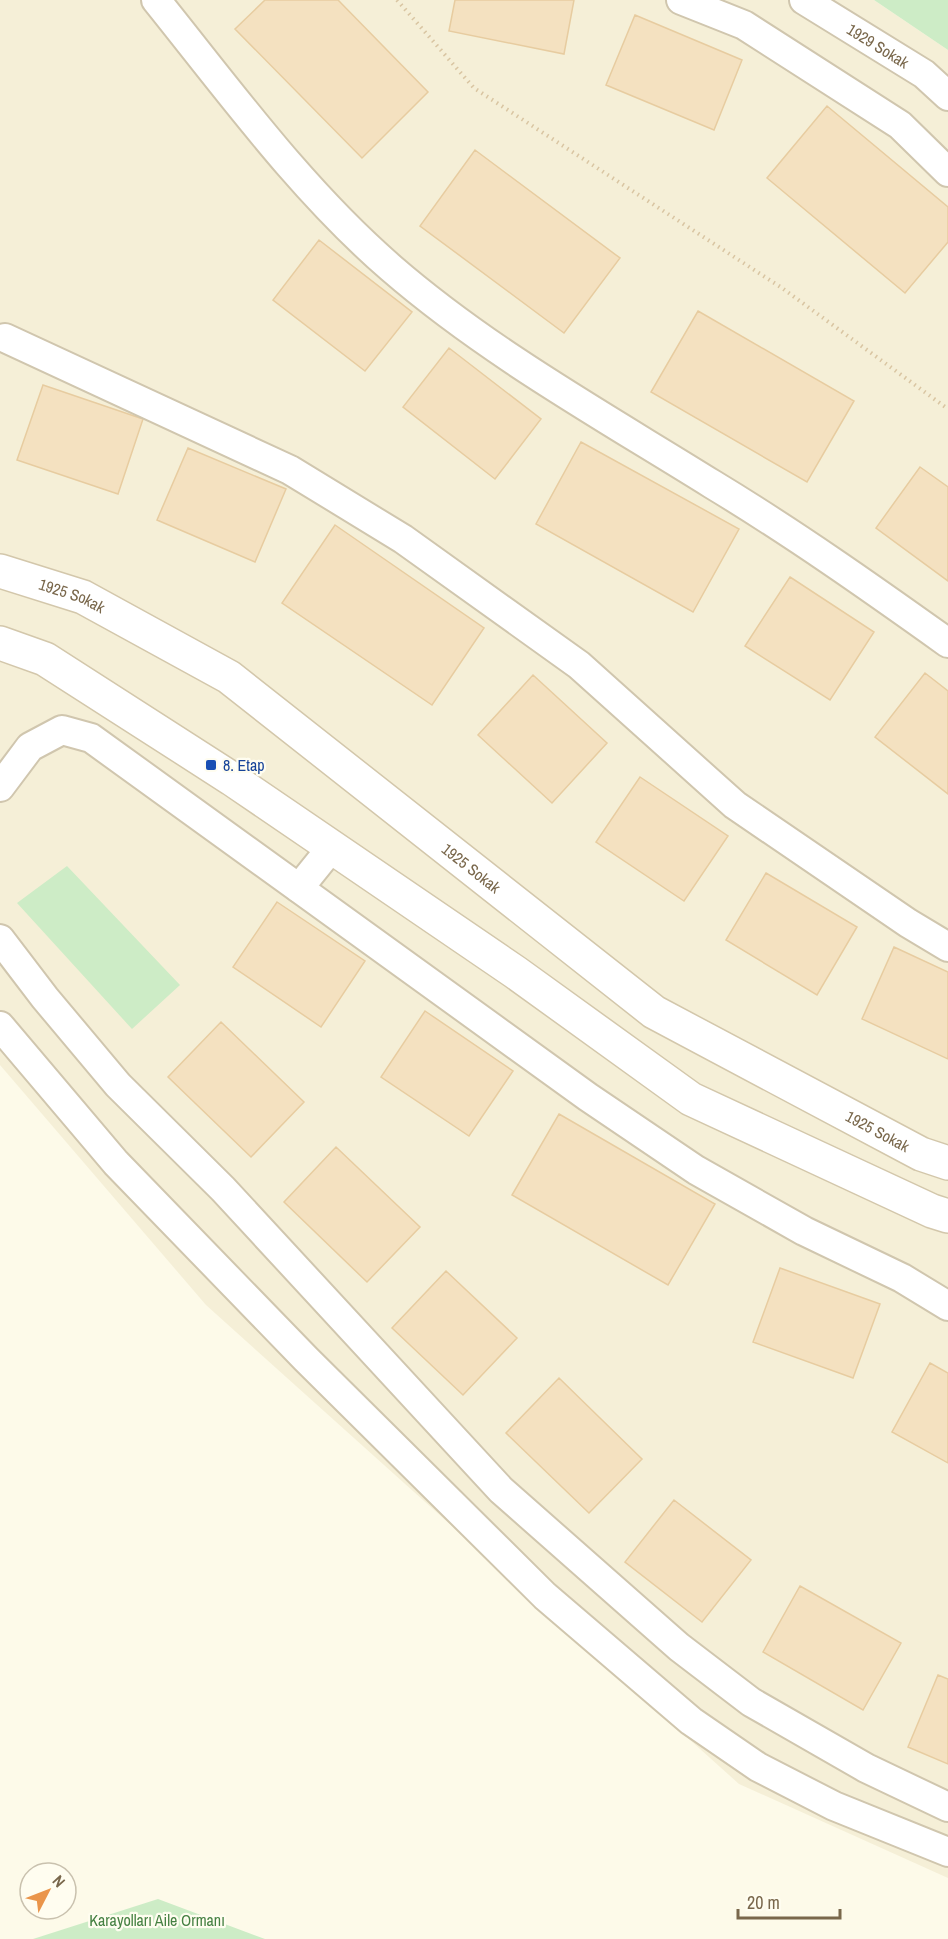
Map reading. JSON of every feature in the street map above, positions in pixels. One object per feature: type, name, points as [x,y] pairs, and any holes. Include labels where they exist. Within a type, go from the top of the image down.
[{"type":"main road","name":"1925 Sokak","points":[[0,571],[83,597],[229,677],[654,1012],[921,1154],[948,1162]]},
{"type":"main road","points":[[0,643],[45,659],[232,778],[515,972],[691,1099],[932,1211],[948,1216]]},
{"type":"street","points":[[156,0],[281,157],[346,226],[391,268],[471,331],[777,526],[948,643]]},
{"type":"street","points":[[681,0],[744,26],[900,125],[948,172]]},
{"type":"street","name":"1929 Sokak","points":[[804,0],[924,74],[948,96]]},
{"type":"street","points":[[5,338],[290,470],[403,539],[579,665],[735,805],[908,923],[948,947]]},
{"type":"street","points":[[0,787],[30,747],[62,730],[91,738],[588,1098],[696,1170],[804,1231],[902,1278],[948,1306]]},
{"type":"street","points":[[299,888],[332,847]]},
{"type":"street","points":[[0,939],[45,998],[118,1085],[223,1189],[501,1490],[679,1647],[751,1702],[866,1768],[948,1808]]},
{"type":"street","points":[[0,1026],[116,1163],[306,1359],[545,1596],[692,1721],[758,1767],[834,1806],[948,1852]]},
{"type":"path","points":[[397,0],[474,88],[782,288],[948,409]]},
{"type":"shaded area","points":[[0,0],[874,0],[948,50],[948,1878],[739,1784],[206,1305],[0,1065]]},
{"type":"green space","points":[[874,0],[948,0],[948,50]]},
{"type":"green space","points":[[67,866],[180,985],[132,1029],[17,903]]},
{"type":"green space","name":"Karayolları Aile Ormanı","points":[[158,1899],[265,1939],[33,1939]]},
{"type":"building","points":[[265,0],[338,0],[428,92],[362,158],[235,29]]},
{"type":"building","points":[[455,0],[574,0],[564,54],[449,31]]},
{"type":"building","points":[[635,15],[742,60],[714,130],[606,85]]},
{"type":"building","points":[[827,106],[948,207],[948,242],[905,293],[767,178]]},
{"type":"building","points":[[475,150],[620,258],[564,333],[420,226]]},
{"type":"building","points":[[319,240],[412,312],[365,371],[273,300]]},
{"type":"building","points":[[698,311],[854,401],[807,482],[651,392]]},
{"type":"building","points":[[449,348],[541,419],[495,479],[403,407]]},
{"type":"building","points":[[43,385],[143,419],[118,494],[17,460]]},
{"type":"building","points":[[581,442],[739,529],[693,612],[536,524]]},
{"type":"building","points":[[188,448],[286,489],[255,562],[157,520]]},
{"type":"building","points":[[920,467],[948,487],[948,581],[876,528]]},
{"type":"building","points":[[335,525],[484,628],[432,705],[282,603]]},
{"type":"building","points":[[790,577],[874,632],[830,700],[745,646]]},
{"type":"building","points":[[925,673],[948,691],[948,794],[875,737]]},
{"type":"building","points":[[533,675],[607,743],[552,803],[478,735]]},
{"type":"building","points":[[640,777],[728,836],[684,901],[596,842]]},
{"type":"building","points":[[766,873],[857,927],[817,995],[726,940]]},
{"type":"building","points":[[277,902],[365,961],[321,1027],[233,967]]},
{"type":"building","points":[[894,947],[948,972],[948,1059],[862,1019]]},
{"type":"building","points":[[425,1011],[513,1071],[469,1136],[381,1077]]},
{"type":"building","points":[[221,1022],[304,1102],[251,1157],[168,1077]]},
{"type":"building","points":[[559,1114],[715,1204],[668,1285],[512,1195]]},
{"type":"building","points":[[336,1147],[420,1227],[367,1282],[284,1202]]},
{"type":"building","points":[[780,1268],[880,1304],[853,1378],[753,1342]]},
{"type":"building","points":[[446,1271],[517,1338],[463,1395],[392,1328]]},
{"type":"building","points":[[930,1363],[948,1373],[948,1463],[892,1432]]},
{"type":"building","points":[[559,1378],[642,1459],[589,1513],[506,1433]]},
{"type":"building","points":[[674,1500],[751,1560],[702,1622],[625,1562]]},
{"type":"building","points":[[800,1586],[901,1643],[863,1710],[763,1652]]},
{"type":"building","points":[[938,1675],[948,1679],[948,1764],[908,1747]]},
{"type":"place","name":"8. Etap","points":[[211,765]]}]
